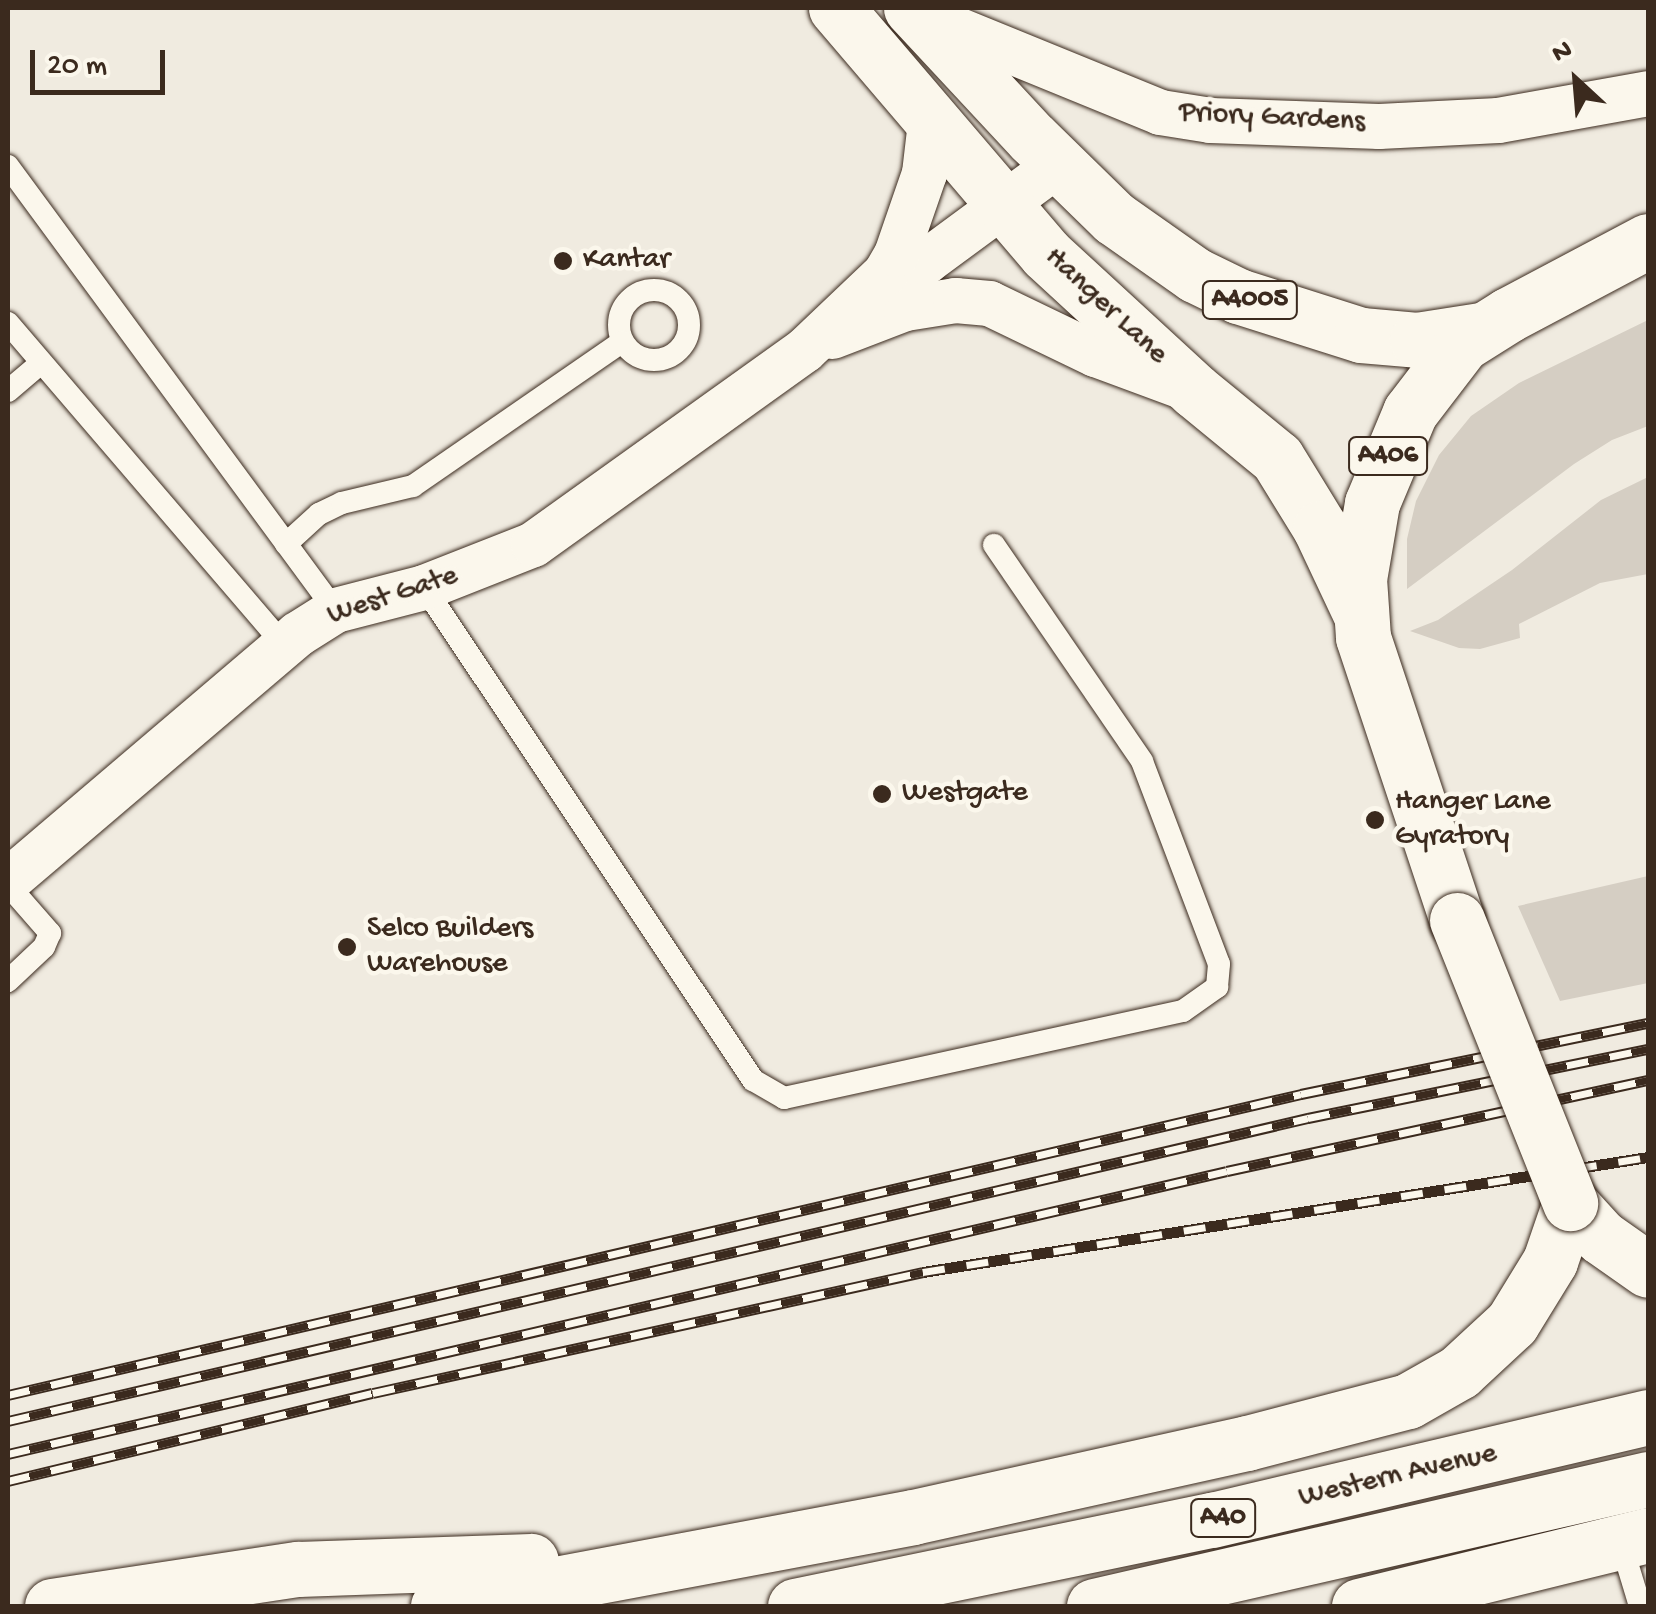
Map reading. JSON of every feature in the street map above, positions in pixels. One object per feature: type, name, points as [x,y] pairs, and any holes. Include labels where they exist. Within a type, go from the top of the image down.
[{"type":"main road","name":"Hanger Lane","points":[[836,8],[1002,205],[1068,274],[1195,392],[1278,458],[1320,528],[1359,611]]},
{"type":"main road","name":"A4005","points":[[912,9],[1058,163],[1145,243],[1238,296],[1362,336],[1417,340],[1481,330]]},
{"type":"main road","name":"A406","points":[[1648,241],[1481,330],[1442,367],[1396,437],[1372,503],[1359,611],[1375,682],[1457,920],[1570,1203],[1601,1237],[1648,1270]]},
{"type":"main road","name":"A40","points":[[438,1606],[1074,1482],[1408,1401],[1460,1372],[1512,1323],[1550,1261],[1570,1203]]},
{"type":"main road","name":"Western Avenue","points":[[795,1606],[1212,1520],[1648,1417]]},
{"type":"main road","name":"Western Avenue","points":[[1094,1606],[1648,1479]]},
{"type":"main road","points":[[1359,1606],[1635,1539]]},
{"type":"main road","points":[[52,1606],[298,1570],[708,1555]]},
{"type":"street","name":"Priory Gardens","points":[[912,9],[1160,112],[1210,120],[1379,126],[1498,120],[1648,94]]},
{"type":"street","name":"West Gate","points":[[8,883],[284,644],[335,610],[424,587],[484,566],[565,525],[804,350],[885,273],[914,210],[930,122]]},
{"type":"street","name":"West Gate","points":[[885,273],[926,260],[1058,163]]},
{"type":"street","name":"West Gate","points":[[804,350],[906,308],[972,302],[1004,309],[1096,354],[1195,392]]},
{"type":"lane","points":[[8,166],[335,610]]},
{"type":"lane","points":[[8,323],[284,644]]},
{"type":"lane","points":[[286,544],[319,514],[342,503],[413,486],[622,342]]},
{"type":"lane","points":[[8,391],[42,363]]},
{"type":"lane","points":[[424,587],[753,1080],[784,1098],[1184,1012],[1216,987],[1219,964],[1142,761],[994,545]]},
{"type":"lane","points":[[8,883],[50,933],[44,948],[8,981]]},
{"type":"lane","points":[[1635,1539],[1640,1606]]},
{"type":"shaded area","points":[[1648,320],[1648,426],[1612,440],[1574,464],[1407,589],[1407,539],[1416,501],[1439,455],[1471,416],[1519,383]]},
{"type":"shaded area","points":[[1648,477],[1648,574],[1600,583],[1519,624],[1520,638],[1480,649],[1459,648],[1410,631],[1438,620],[1512,570],[1601,500]]},
{"type":"shaded area","points":[[1648,876],[1648,983],[1560,1001],[1518,906]]},
{"type":"railway","points":[[8,1395],[1301,1094],[1648,1023]]},
{"type":"railway","points":[[8,1421],[1308,1118],[1648,1049]]},
{"type":"railway","points":[[8,1454],[1227,1171],[1648,1080]]},
{"type":"railway","points":[[8,1481],[373,1393],[923,1272],[1648,1157]]},
{"type":"place","name":"Kantar","points":[[563,261]]},
{"type":"place","name":"Westgate","points":[[882,794]]},
{"type":"place","name":"Hanger Lane Gyratory","points":[[1375,820]]},
{"type":"place","name":"Selco Builders Warehouse","points":[[347,947]]}]
